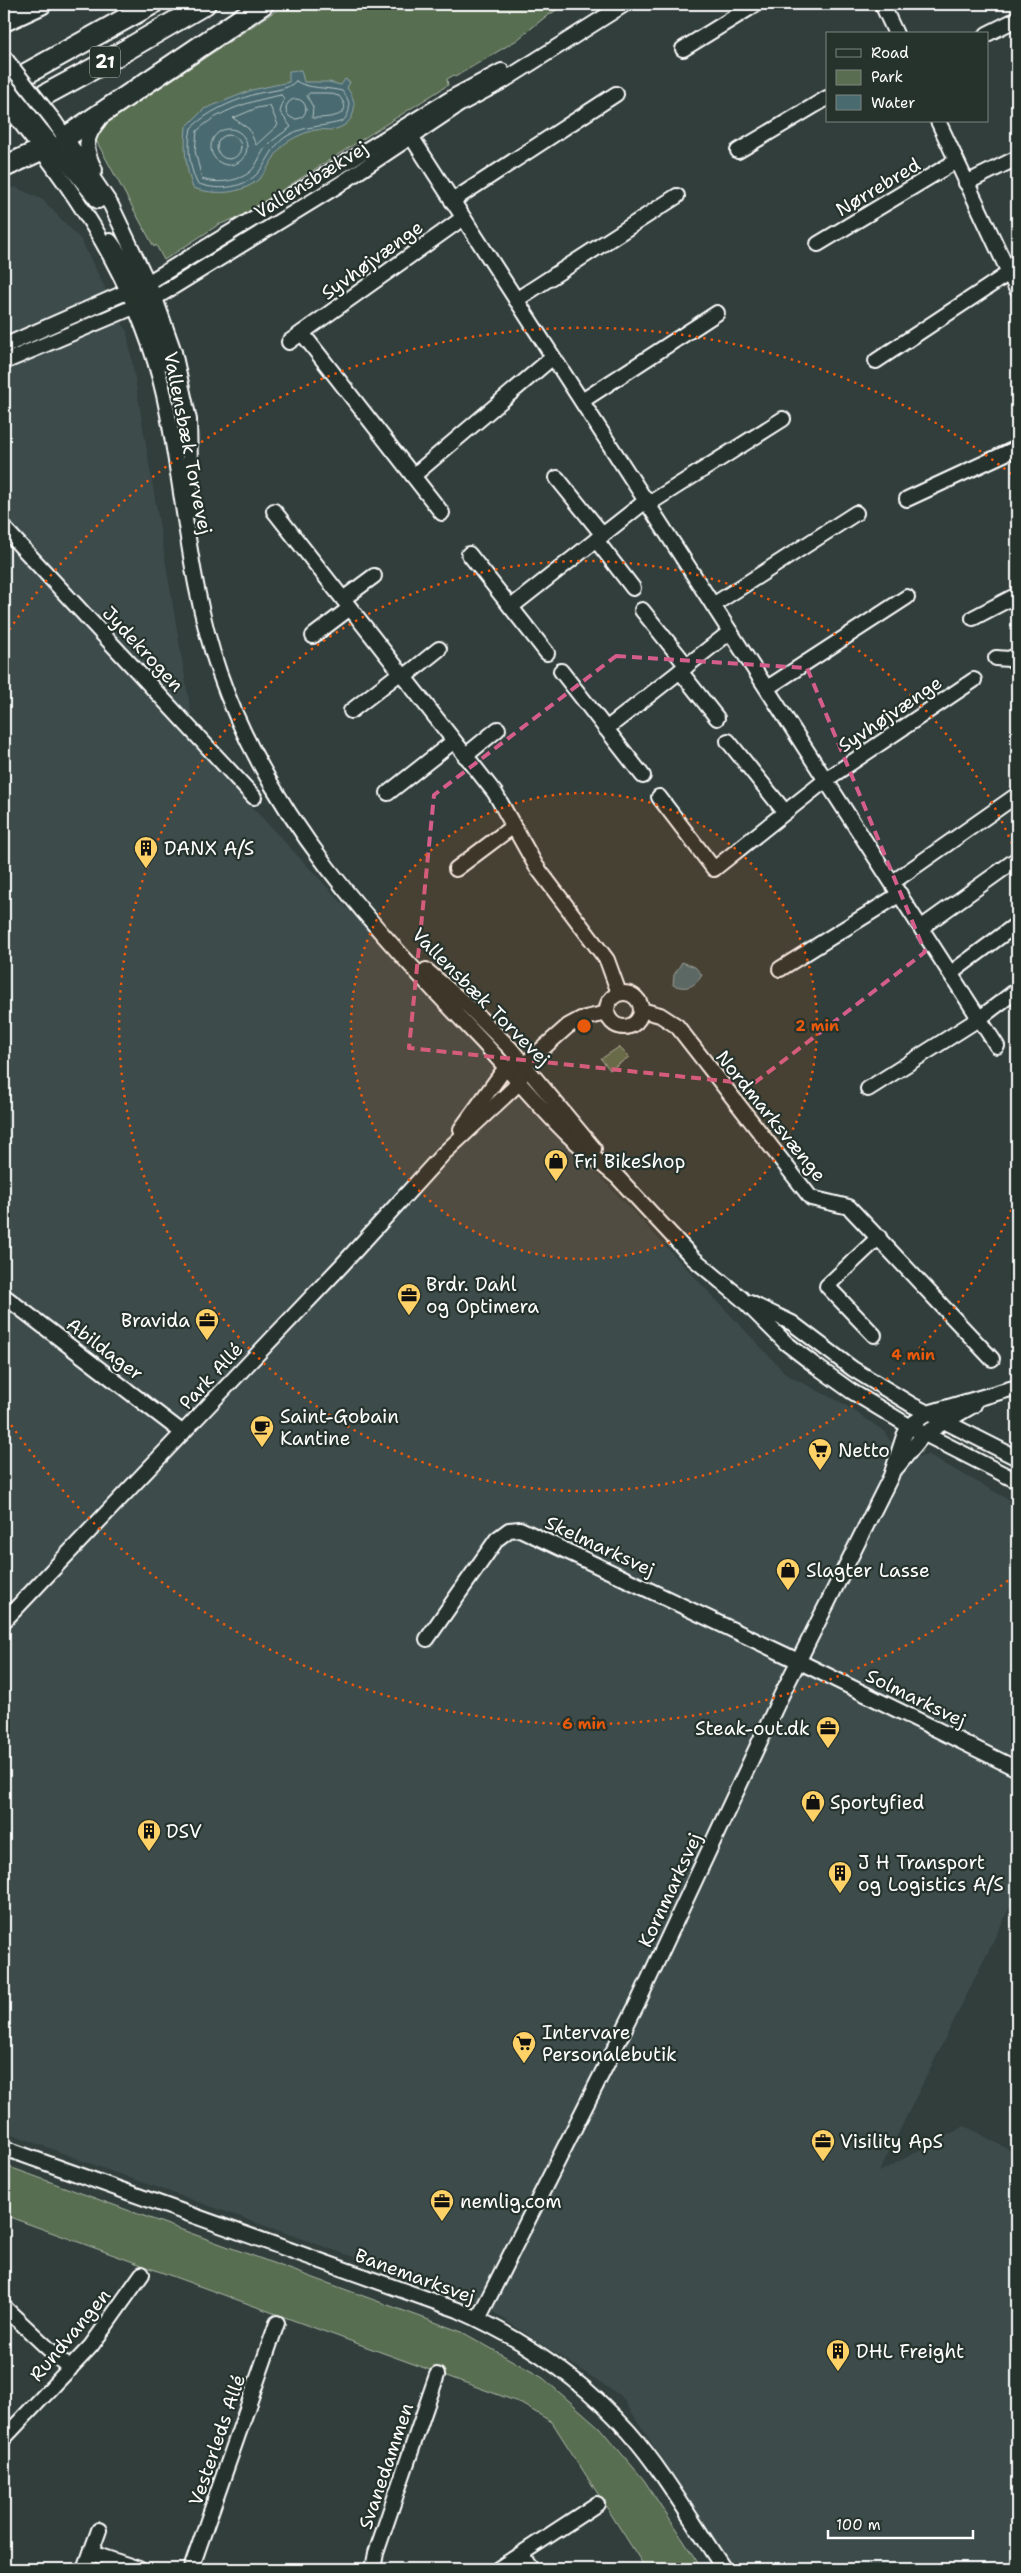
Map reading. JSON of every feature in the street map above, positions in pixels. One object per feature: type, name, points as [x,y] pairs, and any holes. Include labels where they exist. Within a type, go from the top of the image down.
[{"type":"highway","points":[[4,21],[41,4]]},
{"type":"highway","name":"21","points":[[4,84],[152,4]]},
{"type":"highway","name":"21","points":[[4,117],[102,64],[205,4]]},
{"type":"highway","points":[[4,167],[47,134],[109,108],[263,4]]},
{"type":"street","name":"Vallensbækvej","points":[[4,362],[145,303],[498,73],[608,4]]},
{"type":"street","name":"Vallensbækvej","points":[[4,346],[139,287],[408,133],[503,81],[625,4]]},
{"type":"street","points":[[683,49],[756,4]]},
{"type":"street","points":[[882,4],[895,32]]},
{"type":"street","points":[[988,34],[1017,19]]},
{"type":"street","name":"Vallensbæk Torvevej","points":[[4,57],[47,134],[66,183],[119,270],[139,287]]},
{"type":"street","points":[[4,68],[47,134],[101,206],[121,225]]},
{"type":"street","points":[[4,84],[47,134]]},
{"type":"street","points":[[452,201],[616,94]]},
{"type":"street","points":[[738,151],[826,99]]},
{"type":"street","name":"Vallensbæk Torvevej","points":[[4,101],[47,134],[111,205],[121,225],[145,303],[176,360],[189,420],[193,562]]},
{"type":"street","points":[[109,108],[88,135],[87,145],[90,161],[111,205]]},
{"type":"street","points":[[938,122],[1017,290]]},
{"type":"street","points":[[408,133],[827,779],[997,1046]]},
{"type":"street","points":[[966,182],[1017,158]]},
{"type":"street","name":"Nørrebred","points":[[818,244],[956,161]]},
{"type":"street","points":[[516,300],[677,196]]},
{"type":"street","name":"Syvhøjvænge","points":[[290,342],[463,218]]},
{"type":"street","points":[[876,361],[1009,273]]},
{"type":"street","points":[[139,287],[145,303]]},
{"type":"street","name":"Vallensbæk Torvevej","points":[[145,303],[199,598],[218,670],[246,740],[298,831],[393,947],[567,1134],[615,1175]]},
{"type":"street","points":[[582,401],[717,313]]},
{"type":"street","points":[[302,333],[442,513]]},
{"type":"street","points":[[413,476],[554,357]]},
{"type":"street","points":[[511,607],[648,502],[783,419]]},
{"type":"street","points":[[907,499],[1017,448]]},
{"type":"street","points":[[557,478],[633,588]]},
{"type":"street","points":[[274,511],[495,793],[512,827],[536,866],[607,960],[619,993]]},
{"type":"street","points":[[713,605],[856,513]]},
{"type":"street","name":"Jydekrogen","points":[[4,528],[254,797]]},
{"type":"street","points":[[469,554],[547,653]]},
{"type":"street","points":[[313,636],[374,576]]},
{"type":"street","points":[[974,618],[1017,595]]},
{"type":"street","points":[[767,688],[907,597]]},
{"type":"street","points":[[642,610],[717,718]]},
{"type":"street","points":[[606,730],[730,632]]},
{"type":"street","points":[[351,711],[439,649]]},
{"type":"street","points":[[996,658],[1009,659],[1017,655]]},
{"type":"street","points":[[561,671],[643,776]]},
{"type":"street","name":"Syvhøjvænge","points":[[658,797],[714,869],[827,779],[974,680]]},
{"type":"street","points":[[465,756],[498,729]]},
{"type":"street","points":[[388,793],[454,741]]},
{"type":"street","points":[[728,741],[785,812]]},
{"type":"street","points":[[780,970],[896,888],[1017,795]]},
{"type":"street","points":[[456,869],[512,827]]},
{"type":"street","points":[[922,927],[1017,860]]},
{"type":"street","name":"Vallensbæk Torvevej","points":[[352,898],[449,992],[469,1007],[524,1065],[615,1175],[693,1258],[741,1298],[780,1338],[851,1391],[924,1434],[1017,1481]]},
{"type":"street","points":[[951,973],[1017,924]]},
{"type":"street","points":[[868,1090],[980,1018],[1017,990]]},
{"type":"street","points":[[619,993],[632,995],[640,1004],[641,1010],[636,1021],[626,1027],[614,1024],[607,1014],[608,1003],[619,993]]},
{"type":"street","name":"Nordmarksvænge","points":[[641,1010],[660,1015],[677,1026],[811,1198],[849,1207],[992,1359]]},
{"type":"street","points":[[507,1068],[524,1065],[568,1026],[581,1018],[607,1014]]},
{"type":"street","points":[[519,1083],[524,1065]]},
{"type":"street","name":"Park Allé","points":[[4,1621],[342,1265],[442,1154],[507,1068]]},
{"type":"street","name":"Park Allé","points":[[442,1154],[519,1083]]},
{"type":"street","points":[[874,1335],[827,1286],[879,1237]]},
{"type":"street","name":"Abildager","points":[[4,1296],[183,1432]]},
{"type":"street","name":"Vallensbæk Torvevej","points":[[741,1298],[792,1323],[853,1369],[943,1422],[1017,1458]]},
{"type":"street","points":[[910,1426],[928,1413],[1017,1387]]},
{"type":"street","name":"Kornmarksvej","points":[[891,1476],[924,1434],[991,1396]]},
{"type":"street","name":"Kornmarksvej","points":[[478,2319],[639,2000],[798,1661],[891,1476],[902,1441],[910,1426]]},
{"type":"street","name":"Skelmarksvej","points":[[427,1638],[497,1539],[509,1530],[520,1530],[798,1661]]},
{"type":"street","name":"Solmarksvej","points":[[798,1661],[1017,1769]]},
{"type":"street","name":"Banemarksvej","points":[[4,2148],[478,2319],[526,2344],[561,2368],[598,2400],[630,2433],[724,2569]]},
{"type":"street","name":"Rundvangen","points":[[4,2438],[91,2346],[142,2274]]},
{"type":"street","points":[[4,2307],[70,2369]]},
{"type":"street","name":"Vesterleds Allé","points":[[192,2569],[277,2324]]},
{"type":"street","name":"Svanedammen","points":[[373,2569],[376,2553],[437,2375]]},
{"type":"street","points":[[498,2569],[598,2504]]},
{"type":"street","points":[[85,2569],[99,2530]]},
{"type":"street","points":[[91,2553],[139,2569]]},
{"type":"street","points":[[521,2554],[531,2569]]},
{"type":"highlighted area","points":[[616,656],[807,668],[925,952],[753,1084],[409,1048],[434,795]]},
{"type":"shaded area","points":[[15,187],[43,200],[81,240],[127,332],[197,749],[787,1375],[842,1403],[884,1431],[890,1441],[919,1457],[928,1455],[1017,1504],[1017,1893],[879,2172],[965,2126],[1017,2154],[1017,2569],[734,2569],[621,2396],[475,2300],[102,2168],[4,2131],[4,193]]},
{"type":"green space","points":[[286,4],[566,4],[544,18],[517,40],[455,77],[454,75],[447,79],[448,85],[241,216],[218,225],[164,260],[156,245],[154,247],[92,133]]},
{"type":"green space","points":[[619,1047],[629,1057],[610,1070],[601,1059]]},
{"type":"green space","points":[[4,2165],[462,2332],[543,2378],[599,2427],[644,2480],[702,2569],[646,2569],[552,2422],[518,2402],[4,2215]]},
{"type":"water","points":[[301,70],[304,82],[329,82],[341,85],[345,79],[350,82],[347,88],[354,101],[354,108],[350,120],[339,128],[312,131],[287,142],[279,150],[259,179],[244,188],[236,191],[210,192],[193,188],[186,158],[186,127],[204,109],[252,90],[289,82],[289,71]]},
{"type":"water","points":[[682,962],[695,967],[702,975],[693,985],[682,987],[673,985],[674,975]]},
{"type":"place","name":"DANX A/S","points":[[146,869]]},
{"type":"place","name":"Fri BikeShop","points":[[556,1182]]},
{"type":"place","name":"Brdr. Dahl og Optimera","points":[[409,1316]]},
{"type":"place","name":"Bravida","points":[[207,1341]]},
{"type":"place","name":"Saint-Gobain Kantine","points":[[262,1448]]},
{"type":"place","name":"Netto","points":[[820,1471]]},
{"type":"place","name":"Slagter Lasse","points":[[788,1591]]},
{"type":"place","name":"Steak-out.dk","points":[[828,1749]]},
{"type":"place","name":"Sportyfied","points":[[813,1823]]},
{"type":"place","name":"DSV","points":[[149,1852]]},
{"type":"place","name":"J H Transport og Logistics A/S","points":[[840,1894]]},
{"type":"place","name":"Intervare Personalebutik","points":[[524,2064]]},
{"type":"place","name":"Visility ApS","points":[[823,2162]]},
{"type":"place","name":"nemlig.com","points":[[442,2222]]},
{"type":"place","name":"DHL Freight","points":[[838,2372]]}]
